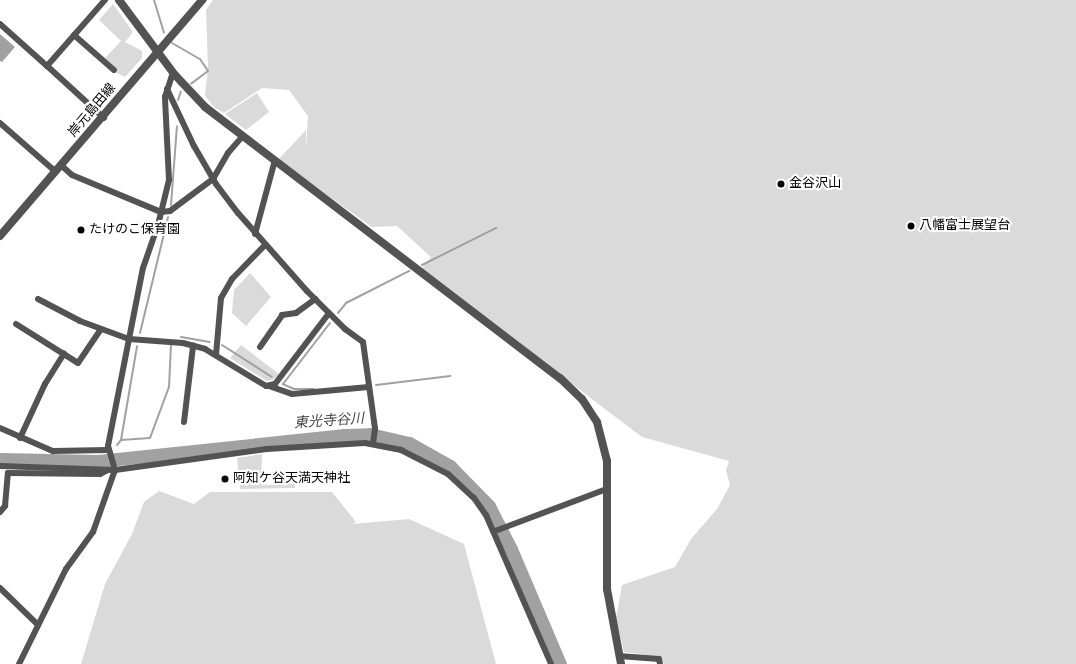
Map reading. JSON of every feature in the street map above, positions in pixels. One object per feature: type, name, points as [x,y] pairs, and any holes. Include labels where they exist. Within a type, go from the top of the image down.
[{"type":"street","points":[[47,66],[105,0]]},
{"type":"street","points":[[119,0],[173,72],[205,107],[573,389],[589,409],[602,435],[607,461],[607,589],[620,660],[659,659],[660,664]]},
{"type":"street","name":"岸元島田線","points":[[0,236],[104,118],[157,52],[202,0]]},
{"type":"street","points":[[0,24],[104,118]]},
{"type":"street","points":[[74,35],[114,70]]},
{"type":"street","points":[[19,664],[66,569],[93,532],[115,470],[108,450],[143,268],[161,212],[170,167],[165,114],[167,89],[173,72]]},
{"type":"street","points":[[167,89],[180,121],[213,179],[264,246],[329,313],[363,342],[375,429],[373,443]]},
{"type":"street","points":[[0,123],[59,169],[161,212],[170,211],[213,179],[228,153],[243,136]]},
{"type":"street","points":[[255,234],[275,160]]},
{"type":"street","points":[[216,355],[224,293],[232,279],[264,246]]},
{"type":"street","points":[[38,299],[101,329],[129,339],[193,346],[216,355],[269,386],[292,394],[369,387]]},
{"type":"street","points":[[260,347],[282,315],[296,313],[315,299]]},
{"type":"street","points":[[269,386],[275,384],[329,313]]},
{"type":"street","points":[[16,324],[78,363],[101,329]]},
{"type":"street","points":[[184,422],[193,346]]},
{"type":"street","points":[[20,438],[45,384],[64,354]]},
{"type":"street","points":[[0,428],[20,438],[53,451],[108,450]]},
{"type":"street","points":[[0,466],[115,470],[267,449],[373,443],[407,452],[448,474],[474,498],[495,531],[551,664]]},
{"type":"street","points":[[0,512],[5,506],[8,474],[100,474],[108,470]]},
{"type":"street","points":[[495,531],[607,489]]},
{"type":"street","points":[[0,588],[38,625]]},
{"type":"shaded area","points":[[213,0],[1076,0],[1076,664],[664,664],[661,657],[624,652],[616,618],[622,585],[675,567],[691,539],[717,509],[730,485],[726,470],[729,461],[642,437],[421,269],[431,257],[397,226],[372,227],[278,160],[306,130],[306,148],[308,116],[289,90],[262,88],[224,113],[215,108],[205,96],[208,68],[206,10]]},
{"type":"shaded area","points":[[113,4],[133,32],[125,42],[142,51],[142,58],[125,77],[115,72],[115,68],[105,58],[121,41],[99,20]]},
{"type":"shaded area","points":[[0,34],[15,47],[2,62],[0,61]]},
{"type":"shaded area","points":[[257,93],[269,112],[246,130],[225,114]]},
{"type":"shaded area","points":[[250,273],[271,297],[246,326],[232,313],[234,290]]},
{"type":"shaded area","points":[[241,345],[279,374],[273,380],[267,381],[230,358]]},
{"type":"shaded area","points":[[262,454],[261,485],[295,484],[295,488],[240,489],[237,458]]},
{"type":"shaded area","points":[[159,491],[194,504],[210,492],[332,492],[356,522],[353,524],[409,519],[464,544],[496,664],[81,664],[105,584],[132,534],[144,502]]},
{"type":"waterway","points":[[154,0],[164,32]]},
{"type":"waterway","points":[[172,43],[200,59],[208,71],[191,84]]},
{"type":"waterway","points":[[178,100],[181,91]]},
{"type":"waterway","points":[[171,205],[177,126]]},
{"type":"waterway","points":[[140,333],[168,217]]},
{"type":"waterway","points":[[422,265],[496,228]]},
{"type":"waterway","points":[[338,313],[346,303],[409,271]]},
{"type":"waterway","points":[[314,389],[294,389],[283,384],[330,323]]},
{"type":"waterway","points":[[181,337],[210,342]]},
{"type":"waterway","points":[[121,440],[150,438],[169,387],[171,345]]},
{"type":"waterway","points":[[222,345],[272,377]]},
{"type":"waterway","points":[[117,445],[121,440],[137,346]]},
{"type":"waterway","points":[[376,385],[450,376]]},
{"type":"waterway","name":"東光寺谷川","points":[[0,459],[98,461],[345,435],[370,434],[409,443],[450,466],[489,506],[511,549],[560,664]]},
{"type":"waterway","name":"東光寺谷川","points":[[103,461],[108,455]]},
{"type":"place","name":"金谷沢山","points":[[781,184]]},
{"type":"place","name":"八幡富士展望台","points":[[911,226]]},
{"type":"place","name":"たけのこ保育園","points":[[81,230]]},
{"type":"place","name":"阿知ケ谷天満天神社","points":[[225,479]]}]
